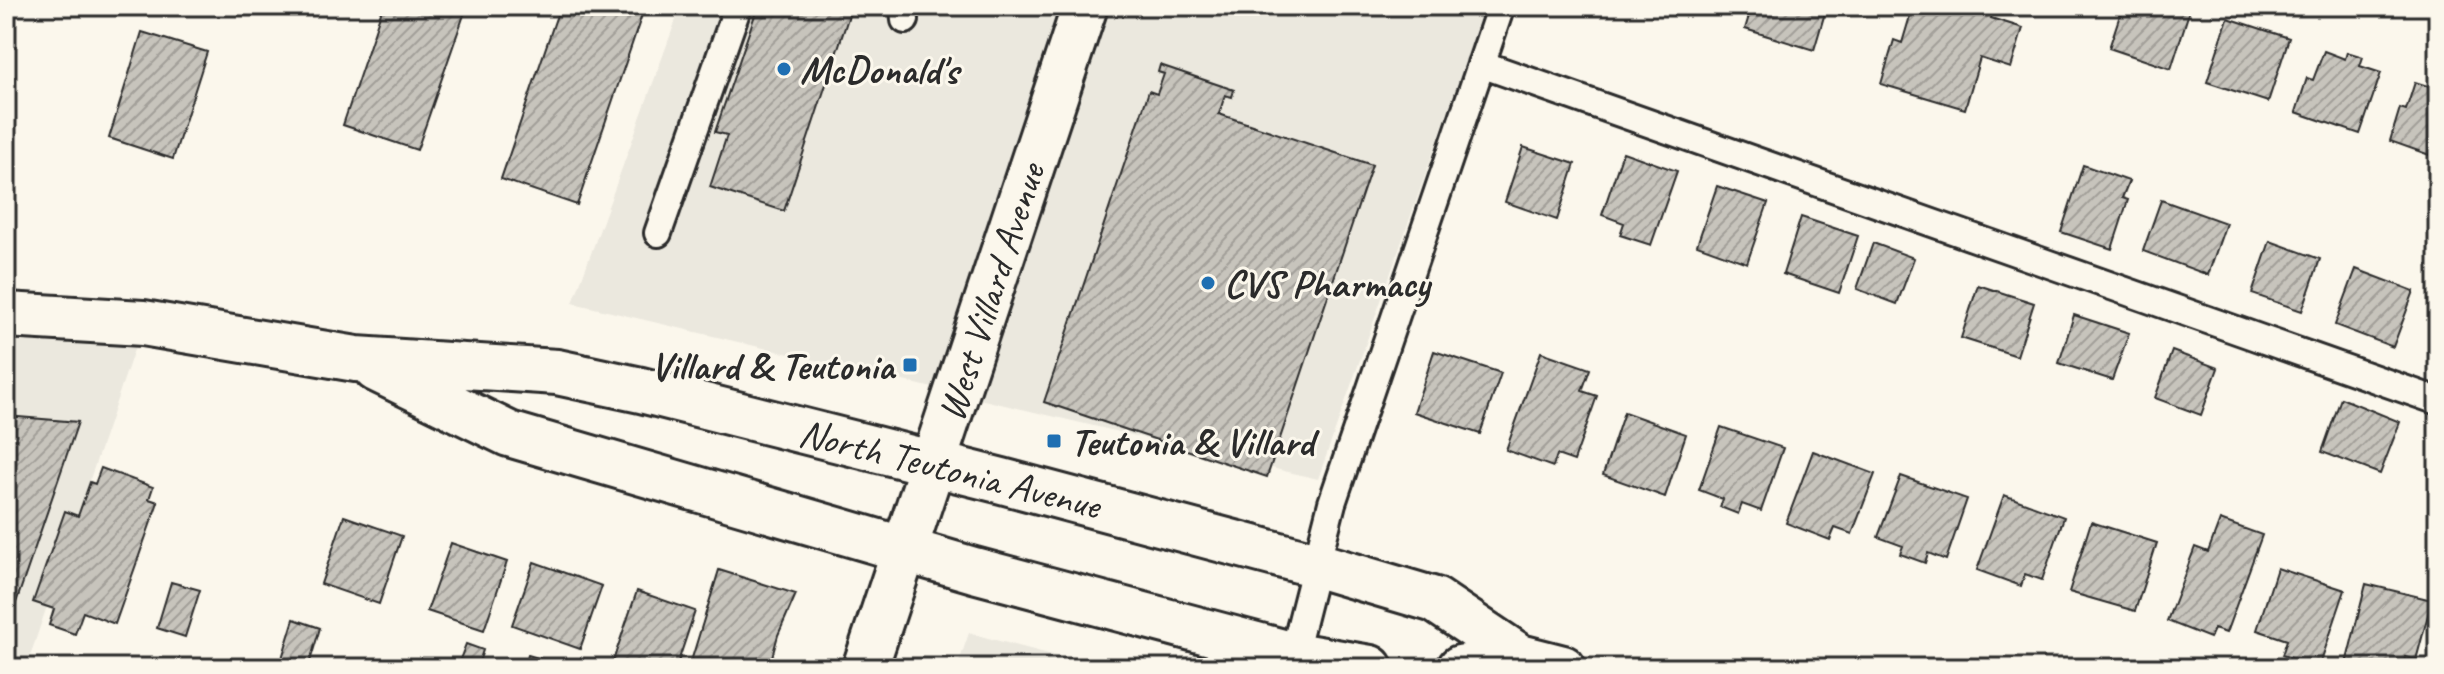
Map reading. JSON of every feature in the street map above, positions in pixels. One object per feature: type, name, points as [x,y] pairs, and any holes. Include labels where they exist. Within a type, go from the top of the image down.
[{"type":"main road","name":"West Villard Avenue","points":[[865,668],[1085,6]]},
{"type":"main road","name":"North Teutonia Avenue","points":[[6,315],[143,323],[356,359],[557,372],[641,390],[934,463],[1317,565],[1435,600],[1520,657],[1563,668]]},
{"type":"main road","name":"North Teutonia Avenue","points":[[356,359],[509,434],[1292,661],[1370,668]]},
{"type":"main road","name":"North Teutonia Avenue","points":[[1460,668],[1520,657]]},
{"type":"lane","points":[[658,233],[738,6]]},
{"type":"lane","points":[[1292,661],[1335,494],[1501,6]]},
{"type":"lane","points":[[1481,64],[2438,401]]},
{"type":"shaded area","points":[[681,6],[1485,6],[1318,479],[573,303]]},
{"type":"shaded area","points":[[6,315],[143,323],[26,668],[6,668]]},
{"type":"shaded area","points":[[969,633],[1102,668],[957,668]]},
{"type":"building","points":[[383,6],[467,6],[417,150],[343,125]]},
{"type":"building","points":[[560,6],[645,6],[577,205],[501,179]]},
{"type":"building","name":"McDonald's","points":[[758,6],[852,6],[784,211],[710,187],[727,135],[715,132]]},
{"type":"building","points":[[1752,6],[1827,6],[1814,50],[1745,29]]},
{"type":"building","points":[[1913,6],[1995,6],[1991,18],[2023,28],[2011,68],[1980,58],[1965,109],[1881,84],[1894,40],[1902,43]]},
{"type":"building","points":[[2123,6],[2191,6],[2171,69],[2109,48]]},
{"type":"building","points":[[2228,18],[2289,38],[2268,102],[2207,82]]},
{"type":"building","points":[[142,32],[207,52],[173,159],[109,138]]},
{"type":"building","points":[[2324,51],[2345,59],[2347,52],[2363,57],[2360,66],[2381,73],[2360,134],[2296,112],[2307,78],[2313,80]]},
{"type":"building","name":"CVS Pharmacy","points":[[1160,65],[1234,90],[1232,97],[1225,95],[1219,114],[1372,165],[1267,477],[1044,402],[1149,91],[1157,94],[1164,74],[1158,72]]},
{"type":"building","points":[[2415,82],[2438,87],[2438,158],[2390,141],[2400,108],[2406,110]]},
{"type":"building","points":[[1523,147],[1575,164],[1557,220],[1505,202]]},
{"type":"building","points":[[1623,152],[1677,171],[1651,245],[1620,235],[1624,223],[1602,215]]},
{"type":"building","points":[[2083,165],[2129,181],[2122,198],[2128,200],[2112,249],[2061,232]]},
{"type":"building","points":[[1717,186],[1768,203],[1747,263],[1697,245]]},
{"type":"building","points":[[2161,200],[2226,223],[2208,275],[2143,251]]},
{"type":"building","points":[[1801,217],[1858,236],[1839,293],[1783,274]]},
{"type":"building","points":[[2270,241],[2320,259],[2302,311],[2252,294]]},
{"type":"building","points":[[1873,243],[1914,258],[1897,304],[1857,289]]},
{"type":"building","points":[[2356,269],[2414,291],[2393,347],[2335,325]]},
{"type":"building","points":[[1978,285],[2034,303],[2017,356],[1961,338]]},
{"type":"building","points":[[2074,315],[2129,333],[2112,380],[2059,363]]},
{"type":"building","points":[[1434,351],[1501,373],[1480,434],[1414,412]]},
{"type":"building","points":[[2172,351],[2218,368],[2201,415],[2155,398]]},
{"type":"building","points":[[1541,352],[1590,369],[1582,391],[1597,396],[1574,461],[1557,455],[1553,467],[1506,450]]},
{"type":"building","points":[[2341,398],[2400,422],[2380,474],[2322,452]]},
{"type":"building","points":[[1624,412],[1686,434],[1665,497],[1603,475]]},
{"type":"building","points":[[6,416],[78,422],[6,632]]},
{"type":"building","points":[[1721,427],[1783,448],[1761,511],[1742,504],[1738,514],[1720,507],[1723,499],[1699,490]]},
{"type":"building","points":[[1813,451],[1875,474],[1852,534],[1835,528],[1830,540],[1786,523]]},
{"type":"building","points":[[101,468],[153,487],[149,499],[158,502],[115,624],[83,612],[75,634],[49,625],[54,609],[33,602],[65,511],[78,516],[90,482],[95,484]]},
{"type":"building","points":[[1901,476],[1967,499],[1946,560],[1928,553],[1925,563],[1900,554],[1903,546],[1878,537]]},
{"type":"building","points":[[2004,495],[2064,517],[2042,580],[2025,574],[2021,586],[1977,570]]},
{"type":"building","points":[[344,516],[402,536],[379,604],[321,584]]},
{"type":"building","points":[[2220,520],[2262,535],[2226,633],[2214,629],[2210,638],[2167,621],[2195,547],[2208,552]]},
{"type":"building","points":[[2091,522],[2157,543],[2135,611],[2069,592]]},
{"type":"building","points":[[451,543],[507,562],[484,630],[427,611]]},
{"type":"building","points":[[534,562],[602,586],[580,649],[512,625]]},
{"type":"building","points":[[2277,568],[2345,590],[2319,667],[2282,655],[2287,640],[2257,630]]},
{"type":"building","points":[[719,570],[796,594],[778,635],[769,668],[689,668]]},
{"type":"building","points":[[171,582],[200,590],[185,637],[157,628]]},
{"type":"building","points":[[2366,584],[2432,600],[2416,660],[2405,657],[2402,668],[2345,668]]},
{"type":"building","points":[[637,591],[695,611],[676,668],[633,668],[613,661]]},
{"type":"building","points":[[294,619],[320,628],[308,668],[279,668]]},
{"type":"building","points":[[466,644],[483,650],[477,668],[457,667]]},
{"type":"building","points":[[528,655],[572,668],[524,668]]},
{"type":"place","name":"McDonald's","points":[[784,69]]},
{"type":"place","name":"CVS Pharmacy","points":[[1208,283]]},
{"type":"place","name":"Villard & Teutonia","points":[[910,365]]},
{"type":"place","name":"Teutonia & Villard","points":[[1054,441]]}]
